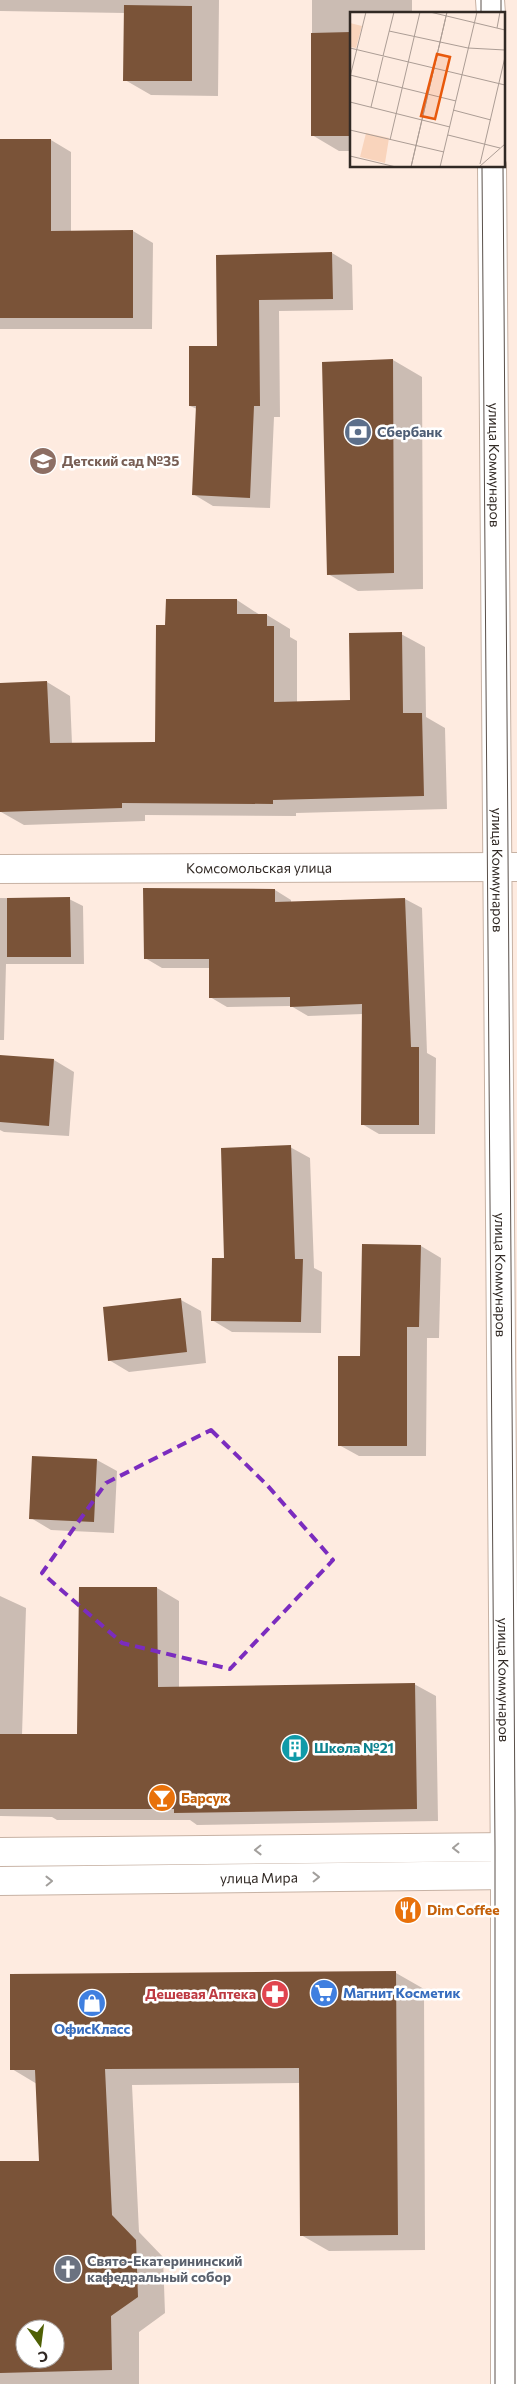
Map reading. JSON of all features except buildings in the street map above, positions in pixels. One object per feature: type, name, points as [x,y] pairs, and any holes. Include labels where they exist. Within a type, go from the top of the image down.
[{"type":"street","name":"улица Коммунаров","points":[[492,168],[508,867],[511,1875],[505,2384]]},
{"type":"street","name":"Комсомольская улица","points":[[0,869],[508,867]]},
{"type":"street","name":"улица Мира","points":[[0,1852],[511,1847]]},
{"type":"street","name":"улица Мира","points":[[0,1881],[511,1875]]},
{"type":"highlighted area","points":[[211,1430],[267,1485],[333,1560],[230,1669],[122,1643],[42,1573],[106,1483]]},
{"type":"tram line","points":[[481,0],[481,12]]},
{"type":"tram line","points":[[501,0],[501,12]]},
{"type":"tram line","points":[[482,168],[495,1847],[495,2384]]},
{"type":"tram line","points":[[503,168],[515,1812],[515,2384]]},
{"type":"place","name":"Сбербанк","points":[[358,432]]},
{"type":"place","name":"Детский сад №35","points":[[43,461]]},
{"type":"place","name":"Школа №21","points":[[295,1748]]},
{"type":"place","name":"Барсук","points":[[162,1798]]},
{"type":"place","name":"Dim Coffee","points":[[408,1910]]},
{"type":"place","name":"Магнит Косметик","points":[[324,1993]]},
{"type":"place","name":"Дешевая Аптека","points":[[275,1994]]},
{"type":"place","name":"ОфисКласс","points":[[92,2003]]},
{"type":"place","name":"Свято-Екатерининский кафедральный собор","points":[[68,2269]]}]
